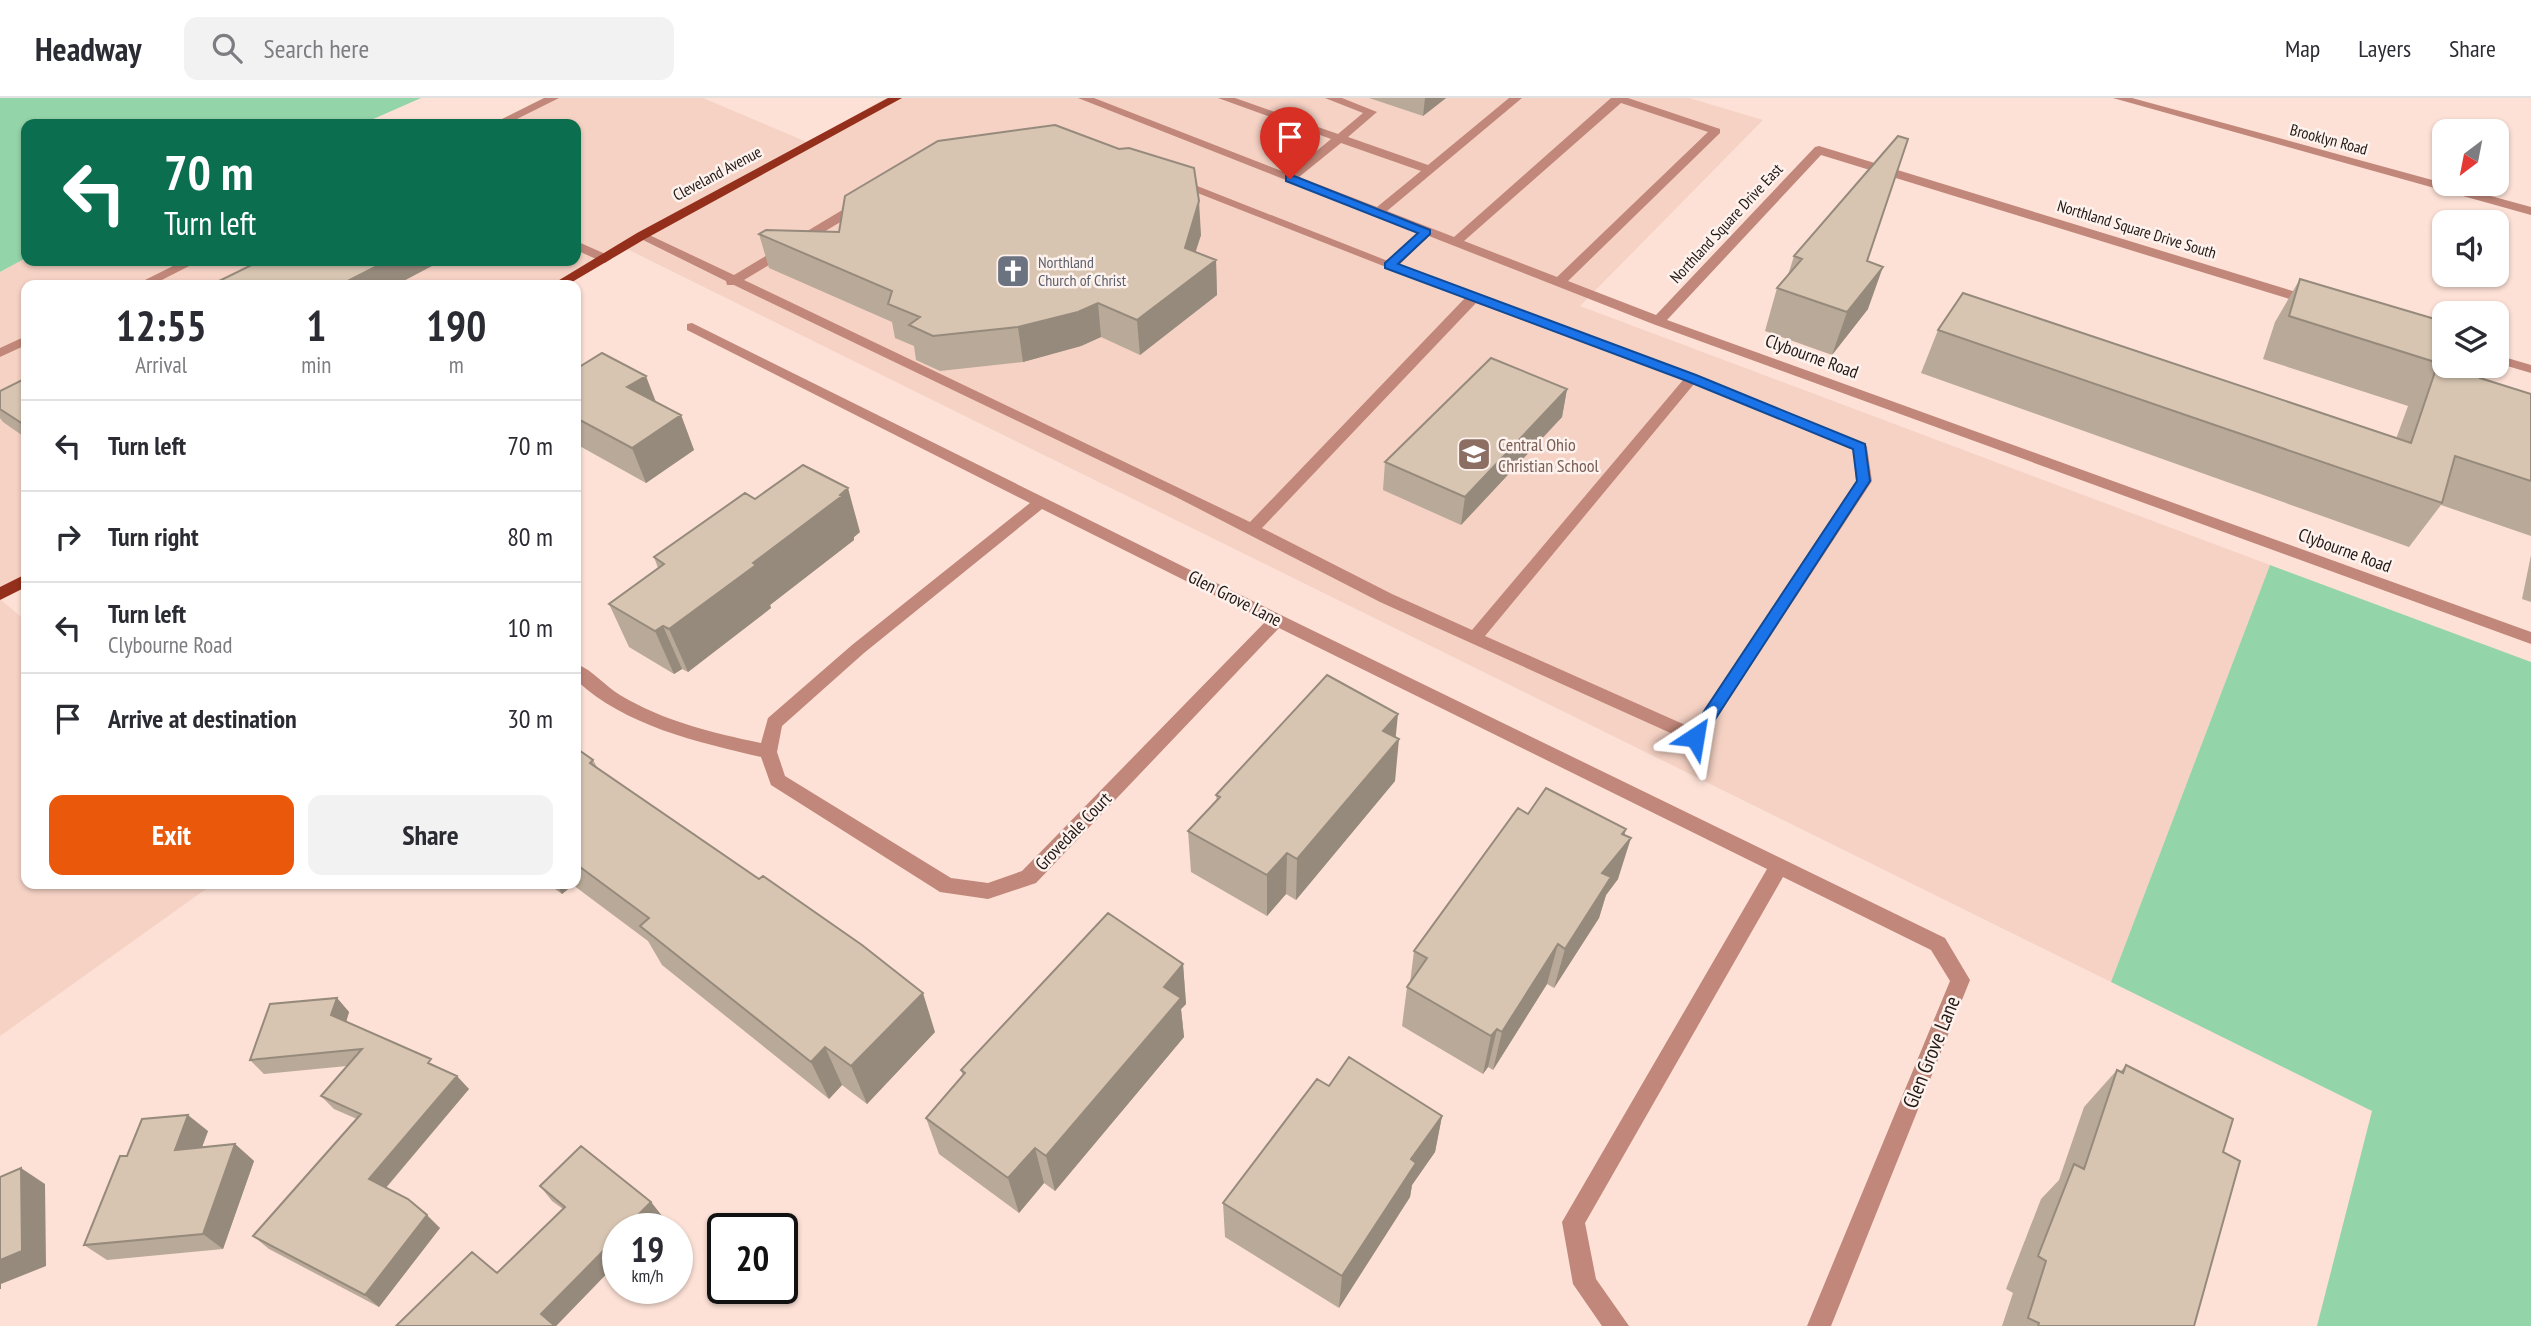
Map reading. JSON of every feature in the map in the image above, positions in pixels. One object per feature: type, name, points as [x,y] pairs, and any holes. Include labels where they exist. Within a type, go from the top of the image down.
[{"type":"main road","name":"Cleveland Avenue","points":[[567,280],[641,236],[896,98]]},
{"type":"main road","points":[[0,594],[21,583]]},
{"type":"street","points":[[509,119],[553,98]]},
{"type":"street","name":"Clybourne Road","points":[[1084,98],[1658,321],[2531,638]]},
{"type":"street","points":[[1224,98],[1430,170]]},
{"type":"street","points":[[1290,179],[1371,112],[1331,98]]},
{"type":"street","points":[[1378,214],[1516,98]]},
{"type":"street","points":[[1455,243],[1618,98],[1716,131],[1559,283]]},
{"type":"street","name":"Brooklyn Road","points":[[2119,98],[2531,211]]},
{"type":"street","name":"Northland Square Drive South","points":[[1819,150],[2325,306]]},
{"type":"street","name":"Northland Square Drive East","points":[[1658,321],[1819,150]]},
{"type":"street","points":[[641,236],[732,282],[1252,529],[1386,598],[1695,737],[1864,481],[1860,447],[1692,378],[1170,180]]},
{"type":"street","points":[[732,282],[873,197]]},
{"type":"street","points":[[1390,265],[1426,232]]},
{"type":"street","points":[[581,247],[605,259]]},
{"type":"street","points":[[153,280],[182,266]]},
{"type":"street","points":[[1252,529],[1474,297]]},
{"type":"street","name":"Glen Grove Lane","points":[[692,327],[1277,620],[1938,944],[1960,980],[1819,1326]]},
{"type":"street","points":[[0,353],[21,342]]},
{"type":"street","points":[[2509,363],[2531,369]]},
{"type":"street","points":[[1474,638],[1692,378]]},
{"type":"street","points":[[581,674],[612,700],[710,739],[768,752],[774,723],[858,649],[1042,501]]},
{"type":"street","name":"Grovedale Court","points":[[768,752],[777,780],[947,886],[988,891],[1029,877],[1277,620]]},
{"type":"street","points":[[1617,1326],[1585,1283],[1573,1222],[1779,866]]},
{"type":"shaded area","points":[[548,98],[703,98],[807,142],[886,98],[1689,98],[1763,120],[1580,306],[2270,565],[2111,982],[627,249],[571,280],[21,280],[21,587],[0,598],[0,272],[21,261],[21,266],[581,266],[581,119],[504,119]]},
{"type":"shaded area","points":[[0,599],[21,617],[21,889],[206,889],[0,1036]]},
{"type":"green space","points":[[0,98],[421,98],[373,119],[21,119],[21,261],[0,272]]},
{"type":"green space","points":[[2270,565],[2531,662],[2531,1326],[2317,1326],[2372,1111],[2111,982]]},
{"type":"building","name":"Northland Church of Christ","points":[[1055,125],[1119,149],[1129,148],[1194,168],[1199,201],[1185,248],[1216,260],[1137,320],[1098,303],[1078,312],[1018,327],[933,336],[909,325],[920,317],[888,304],[892,291],[759,234],[766,230],[839,232],[845,196],[938,141]]},
{"type":"building","points":[[1898,136],[1908,139],[1867,261],[1883,267],[1847,312],[1777,288],[1802,259],[1794,256]]},
{"type":"building","points":[[250,266],[377,266],[350,280],[221,280]]},
{"type":"building","points":[[2300,279],[2432,318],[2432,361],[2289,316]]},
{"type":"building","points":[[1963,293],[2411,443],[2433,378],[2480,378],[2531,394],[2531,481],[2455,456],[2442,503],[1938,330]]},
{"type":"building","points":[[602,353],[646,376],[627,387],[681,415],[632,448],[581,421],[581,366]]},
{"type":"building","name":"Central Ohio Christian School","points":[[1491,358],[1567,389],[1465,497],[1385,462]]},
{"type":"building","points":[[21,380],[21,423],[0,409],[0,391]]},
{"type":"building","points":[[803,465],[848,488],[840,495],[842,496],[753,563],[756,565],[669,629],[663,626],[655,631],[609,604],[664,564],[654,557],[745,493],[755,499]]},
{"type":"building","points":[[1327,675],[1398,714],[1383,731],[1399,739],[1297,859],[1287,853],[1267,875],[1188,831],[1220,797],[1216,795]]},
{"type":"building","points":[[581,752],[593,760],[590,763],[759,879],[763,876],[862,945],[923,993],[851,1066],[825,1047],[811,1062],[640,926],[649,918],[581,868]]},
{"type":"building","points":[[1546,788],[1626,829],[1622,834],[1631,838],[1602,873],[1611,877],[1565,949],[1558,944],[1502,1032],[1497,1029],[1491,1036],[1407,987],[1427,958],[1414,951],[1518,808],[1528,814]]},
{"type":"building","points":[[1108,913],[1183,964],[1164,987],[1181,998],[1046,1156],[1035,1148],[1008,1178],[926,1118],[965,1073],[961,1070]]},
{"type":"building","points":[[337,998],[331,1015],[431,1059],[428,1063],[457,1076],[369,1179],[408,1199],[427,1215],[365,1295],[253,1236],[361,1114],[321,1096],[362,1049],[250,1060],[270,1004]]},
{"type":"building","points":[[1349,1057],[1442,1116],[1411,1159],[1416,1163],[1342,1276],[1223,1203],[1317,1079],[1329,1086]]},
{"type":"building","points":[[2126,1065],[2233,1119],[2223,1152],[2240,1161],[2194,1326],[2038,1326],[2039,1323],[2028,1318],[2046,1261],[2038,1256],[2074,1164],[2084,1169],[2117,1070],[2123,1073]]},
{"type":"building","points":[[188,1115],[175,1150],[235,1144],[203,1234],[84,1245],[120,1156],[127,1156],[142,1119]]},
{"type":"building","points":[[581,1146],[651,1202],[640,1213],[602,1213],[602,1252],[541,1314],[555,1326],[396,1326],[472,1252],[497,1273],[565,1207],[540,1186]]},
{"type":"building","points":[[21,1168],[22,1251],[0,1260],[0,1177]]},
{"type":"place","name":"Northland Church of Christ","points":[[1013,271]]},
{"type":"place","name":"Central Ohio Christian School","points":[[1474,454]]},
{"type":"route","points":[[1290,179],[1426,232],[1390,265],[1692,378],[1860,447],[1864,481],[1695,737]]}]
